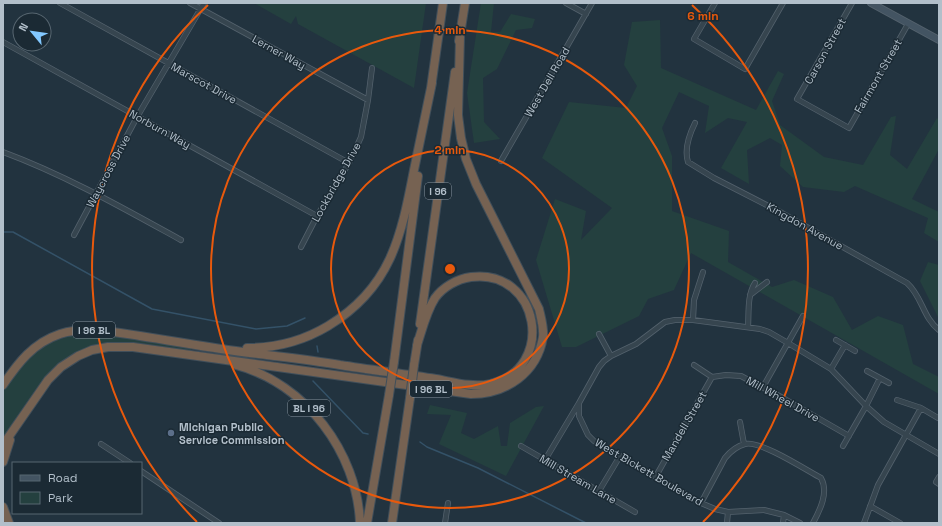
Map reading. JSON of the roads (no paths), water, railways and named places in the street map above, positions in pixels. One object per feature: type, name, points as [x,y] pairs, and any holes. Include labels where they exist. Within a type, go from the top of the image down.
[{"type":"highway","name":"I 96","points":[[367,523],[394,362],[444,3]]},
{"type":"highway","name":"I 96","points":[[392,523],[465,3]]},
{"type":"highway","name":"I 96 BL","points":[[3,445],[53,374],[61,367],[84,353],[108,346],[122,346],[194,355],[471,394],[491,393],[516,382],[538,352],[543,336],[541,318],[539,309],[476,184],[466,159],[458,115],[460,37]]},
{"type":"highway","name":"I 96 BL","points":[[206,346],[245,348],[262,347],[276,346],[297,340],[336,321],[355,306],[372,288],[387,266],[402,228],[432,83]]},
{"type":"highway","name":"I 96 BL","points":[[3,385],[30,351],[50,338],[73,331],[84,330],[102,331],[220,349],[315,361],[458,383],[485,385],[506,378],[523,362],[532,341],[533,330],[531,317],[522,298],[508,285],[487,277],[466,278],[449,285],[437,296],[429,309],[417,345]]},
{"type":"highway","name":"BL I 96","points":[[194,355],[238,365],[262,375],[288,390],[316,415],[332,436],[346,462],[358,501],[360,523]]},
{"type":"highway","points":[[3,462],[13,431]]},
{"type":"highway","points":[[3,507],[9,523]]},
{"type":"street","name":"Marscot Drive","points":[[60,3],[349,163]]},
{"type":"street","name":"Lerner Way","points":[[190,3],[368,100]]},
{"type":"street","name":"Waycross Drive","points":[[74,235],[137,117],[204,3]]},
{"type":"street","points":[[566,3],[586,14]]},
{"type":"street","name":"West Dell Road","points":[[501,161],[592,3]]},
{"type":"street","points":[[715,3],[694,39],[745,69],[783,3]]},
{"type":"street","name":"Carson Street","points":[[848,128],[797,99],[852,3]]},
{"type":"street","points":[[871,3],[939,40]]},
{"type":"street","name":"Fairmont Street","points":[[848,128],[908,24]]},
{"type":"street","name":"Norburn Way","points":[[3,42],[317,216]]},
{"type":"street","name":"Lockbridge Drive","points":[[301,246],[349,163],[360,137],[368,100],[372,68]]},
{"type":"street","name":"Kingdon Avenue","points":[[694,123],[689,134],[686,154],[688,162],[714,178],[782,213],[907,283],[914,289],[928,320],[939,330]]},
{"type":"street","points":[[3,152],[97,193],[180,240]]},
{"type":"street","points":[[693,320],[694,300],[703,272]]},
{"type":"street","points":[[750,295],[767,282]]},
{"type":"street","points":[[748,327],[750,295],[755,283]]},
{"type":"street","points":[[763,387],[804,316]]},
{"type":"street","points":[[545,460],[599,367],[604,361],[636,344],[665,322],[675,320],[693,320],[748,327],[769,332],[832,369],[866,406],[884,422],[939,454]]},
{"type":"street","points":[[599,334],[611,356]]},
{"type":"street","points":[[836,340],[856,351]]},
{"type":"street","points":[[832,369],[845,345]]},
{"type":"street","points":[[694,365],[712,377]]},
{"type":"street","points":[[867,371],[889,383]]},
{"type":"street","name":"Mill Wheel Drive","points":[[712,377],[726,375],[741,376],[849,436]]},
{"type":"street","name":"Mandell Street","points":[[656,476],[712,377]]},
{"type":"street","points":[[843,446],[880,378]]},
{"type":"street","points":[[897,400],[921,408],[938,418]]},
{"type":"street","name":"West Bickett Boulevard","points":[[579,402],[579,416],[588,435],[594,440],[701,503],[715,509],[728,512],[764,510],[784,515],[800,523]]},
{"type":"street","points":[[864,523],[880,480],[921,408]]},
{"type":"street","points":[[740,422],[744,444]]},
{"type":"street","points":[[701,503],[725,458],[736,448],[744,444],[754,443],[761,445],[821,478],[824,485],[823,500],[813,523]]},
{"type":"street","points":[[101,444],[128,462]]},
{"type":"street","name":"Mill Stream Lane","points":[[521,446],[635,512]]},
{"type":"street","points":[[599,491],[620,456]]},
{"type":"street","points":[[142,472],[219,523]]},
{"type":"street","points":[[939,476],[936,482],[939,484]]},
{"type":"street","points":[[445,523],[448,503]]},
{"type":"street","points":[[870,506],[900,523]]},
{"type":"street","points":[[727,523],[728,512]]},
{"type":"street","points":[[783,523],[784,515]]},
{"type":"waterway","points":[[3,232],[13,232],[152,309],[256,329],[287,326],[305,318]]},
{"type":"waterway","points":[[317,346],[318,352]]},
{"type":"waterway","points":[[313,381],[363,433],[368,434]]},
{"type":"waterway","points":[[420,442],[427,447],[478,468],[586,523]]},
{"type":"place","name":"Michigan Public Service Commission","points":[[171,433]]}]
